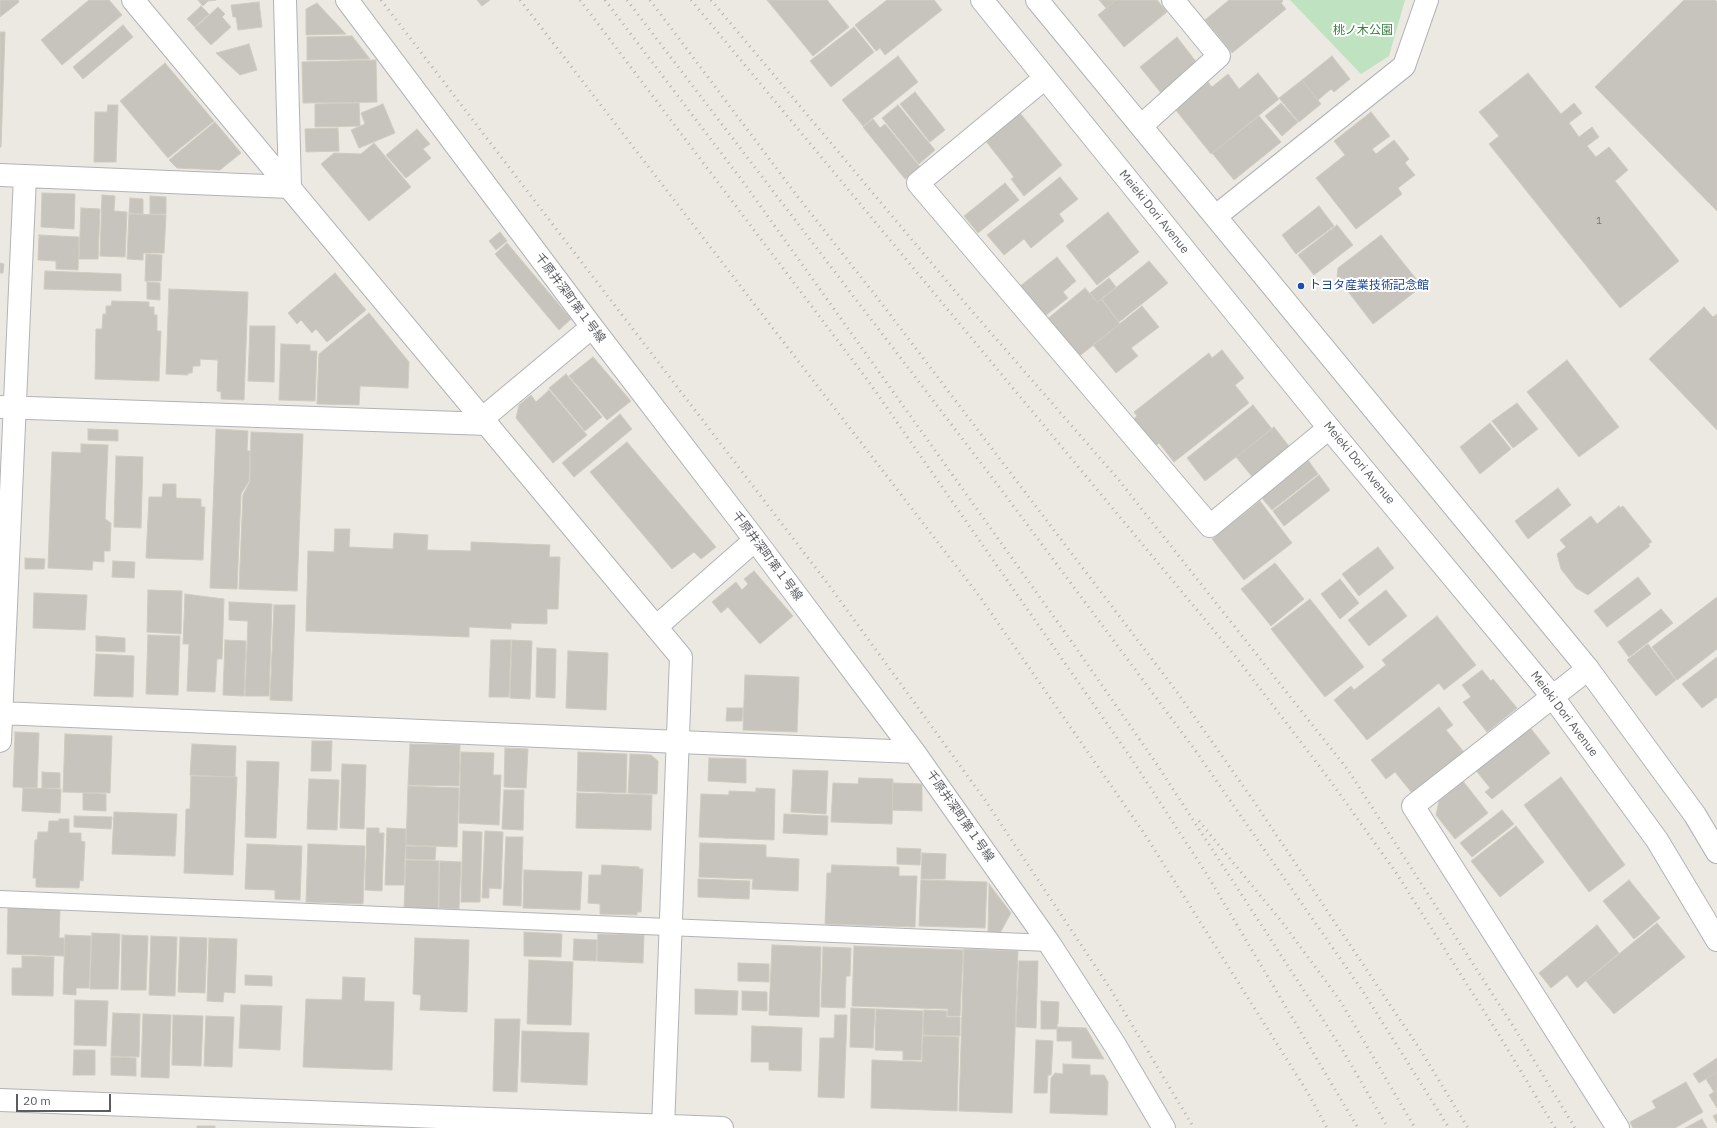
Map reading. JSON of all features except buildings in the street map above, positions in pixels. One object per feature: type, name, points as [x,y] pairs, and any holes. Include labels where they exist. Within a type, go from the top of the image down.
[{"type":"street","points":[[133,0],[681,657],[663,1127]]},
{"type":"street","points":[[285,0],[290,188]]},
{"type":"street","name":"千原井深町第１号線","points":[[347,0],[592,327],[755,540],[914,752],[1049,943],[1114,1045],[1164,1128]]},
{"type":"street","name":"Meieki Dori Avenue","points":[[982,0],[1329,428],[1552,696],[1657,840],[1717,940]]},
{"type":"street","points":[[1037,0],[1216,216],[1356,389],[1402,442],[1588,668],[1695,815],[1717,852]]},
{"type":"street","points":[[1141,126],[1219,56],[1173,0]]},
{"type":"street","points":[[1216,216],[1404,66],[1426,0]]},
{"type":"street","points":[[1045,78],[918,182],[1210,526],[1329,428]]},
{"type":"street","points":[[0,175],[290,188]]},
{"type":"street","points":[[0,741],[7,408],[25,176]]},
{"type":"street","points":[[7,408],[485,421],[592,327]]},
{"type":"street","points":[[656,627],[755,540]]},
{"type":"street","points":[[1588,668],[1413,806],[1618,1128]]},
{"type":"street","points":[[0,713],[914,752]]},
{"type":"street","points":[[0,1100],[663,1127],[722,1128]]},
{"type":"lane","points":[[0,899],[1049,943]]},
{"type":"green space","name":"桃ノ木公園","points":[[1290,0],[1405,0],[1389,56],[1361,74]]},
{"type":"railway","points":[[381,0],[828,584],[985,800],[1111,990],[1194,1128]]},
{"type":"railway","points":[[520,0],[980,597],[1144,833],[1308,1093],[1327,1128]]},
{"type":"railway","points":[[580,0],[869,382],[1131,758],[1206,873],[1358,1128]]},
{"type":"railway","points":[[605,0],[744,183],[1074,645],[1156,763],[1342,1049],[1388,1128]]},
{"type":"railway","points":[[627,0],[1000,488],[1195,750],[1362,990],[1449,1128]]},
{"type":"railway","points":[[650,0],[798,197],[879,300],[1177,692],[1253,800],[1421,1051],[1468,1128]]},
{"type":"railway","points":[[691,0],[1236,657],[1329,779],[1397,874],[1499,1035],[1555,1128]]},
{"type":"railway","points":[[711,0],[965,303],[1118,479],[1348,770],[1515,1029],[1575,1128]]},
{"type":"railway","points":[[1199,821],[1282,922],[1339,999],[1415,1128]]},
{"type":"place","name":"トヨタ産業技術記念館","points":[[1301,286]]}]
